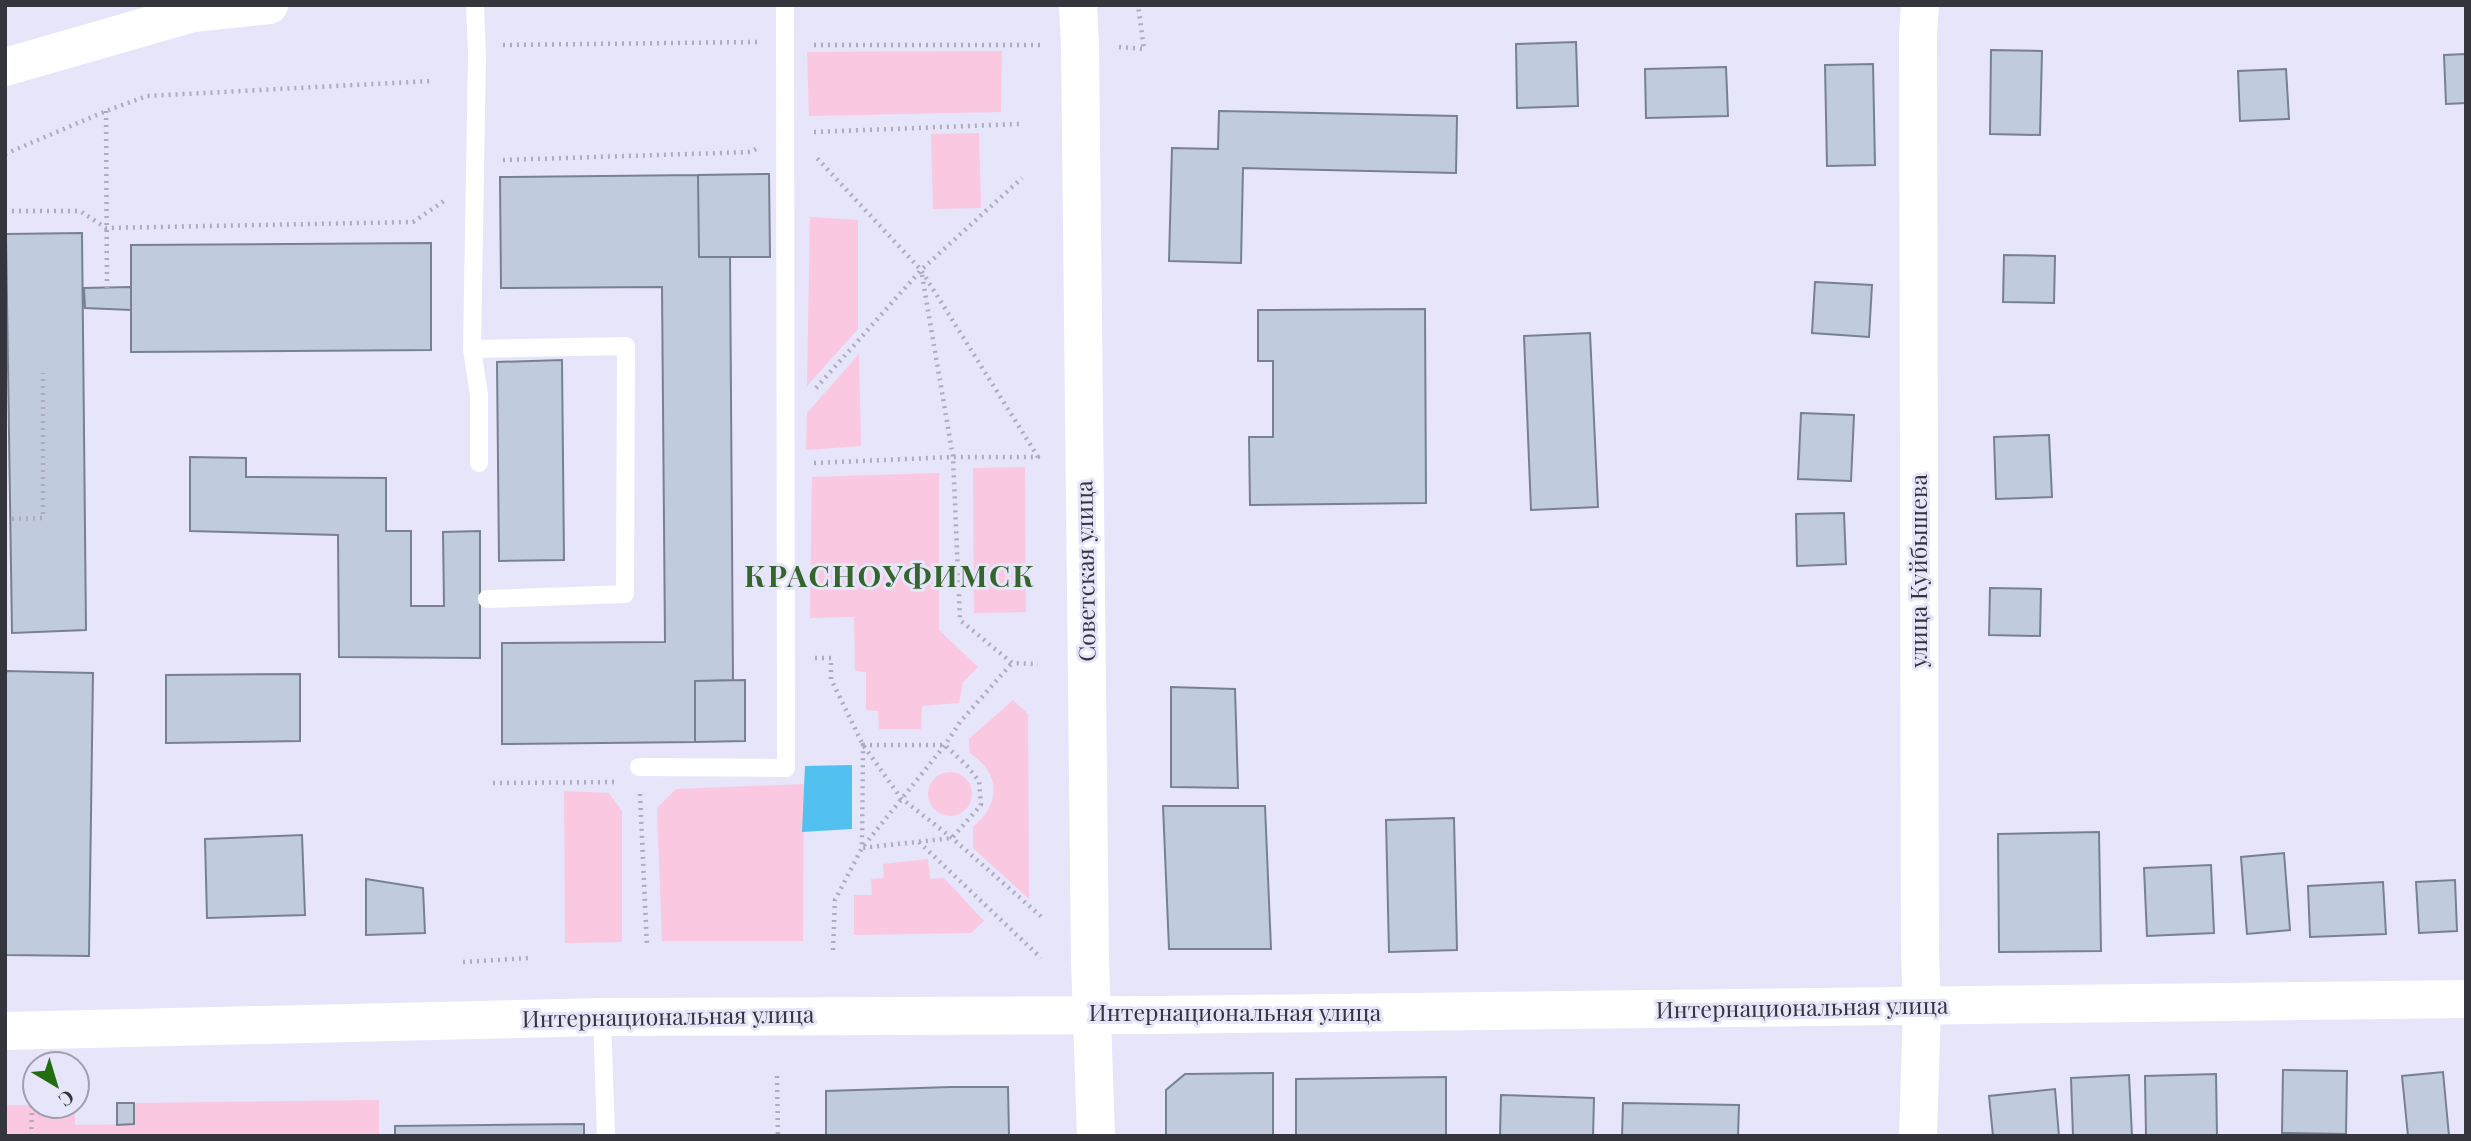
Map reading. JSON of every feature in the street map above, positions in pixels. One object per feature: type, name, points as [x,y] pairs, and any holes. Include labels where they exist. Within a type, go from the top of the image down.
[{"type":"main road","points":[[5,67],[194,13],[269,5]]},
{"type":"main road","name":"Советская улица","points":[[1078,5],[1090,960],[1096,1136]]},
{"type":"main road","name":"улица Куйбышева","points":[[1917,1136],[1922,1006],[1919,759],[1920,5]]},
{"type":"main road","name":"Интернациональная улица","points":[[5,1031],[602,1017],[1093,1015],[2466,999]]},
{"type":"lane","points":[[475,5],[472,349],[479,395],[479,463]]},
{"type":"lane","points":[[639,775],[786,768],[785,423],[789,134],[784,44],[785,5]]},
{"type":"lane","points":[[472,349],[626,346],[625,594],[487,599]]},
{"type":"lane","points":[[602,1017],[606,1136]]},
{"type":"path","points":[[476,46],[760,42],[1017,46]]},
{"type":"path","points":[[5,154],[147,96],[430,81]]},
{"type":"path","points":[[106,111],[107,288]]},
{"type":"path","points":[[5,211],[80,211],[106,228],[413,222],[504,159],[751,152],[789,134],[1019,124]]},
{"type":"path","points":[[785,465],[953,457],[1038,457],[921,270],[789,134]]},
{"type":"path","points":[[785,423],[921,270],[1022,178]]},
{"type":"path","points":[[921,270],[953,457],[960,620],[1012,663],[1038,664]]},
{"type":"path","points":[[5,519],[43,518],[43,373]]},
{"type":"path","points":[[833,950],[835,900],[862,848],[945,745],[960,722],[1012,663]]},
{"type":"path","points":[[831,679],[863,745],[901,799],[951,838],[1044,919]]},
{"type":"path","points":[[862,848],[951,838],[981,805],[979,781],[945,745],[863,745]]},
{"type":"path","points":[[862,848],[863,745]]},
{"type":"path","points":[[494,783],[639,775],[647,947]]},
{"type":"path","points":[[919,842],[1041,958]]},
{"type":"path","points":[[463,962],[529,958]]},
{"type":"path","points":[[777,1076],[778,1136]]},
{"type":"shaded area","points":[[1002,51],[1001,112],[809,116],[807,52]]},
{"type":"shaded area","points":[[979,133],[981,208],[933,209],[931,134]]},
{"type":"shaded area","points":[[810,217],[858,220],[858,329],[807,386]]},
{"type":"shaded area","points":[[859,354],[861,446],[806,450],[807,413]]},
{"type":"shaded area","points":[[1025,467],[1026,612],[974,613],[973,468]]},
{"type":"shaded area","points":[[939,473],[939,630],[978,667],[963,682],[959,703],[922,706],[921,729],[879,729],[878,711],[866,710],[866,672],[855,671],[854,617],[810,618],[812,477]]},
{"type":"shaded area","points":[[1013,700],[1028,714],[1029,899],[973,848],[973,827],[988,809],[994,790],[988,771],[970,753],[969,739]]},
{"type":"shaded area","points":[[950,772],[966,778],[972,794],[966,810],[950,816],[934,810],[928,794],[934,778]]},
{"type":"shaded area","points":[[804,784],[803,941],[662,941],[657,808],[676,789]]},
{"type":"shaded area","points":[[564,791],[609,793],[622,811],[622,942],[565,943]]},
{"type":"shaded area","points":[[928,859],[930,879],[944,878],[984,921],[971,933],[854,935],[854,895],[872,895],[871,879],[884,878],[883,864]]},
{"type":"shaded area","points":[[379,1100],[379,1136],[5,1136],[5,1105],[21,1105],[21,1120],[75,1120],[75,1125],[133,1124],[134,1103]]},
{"type":"water","points":[[852,765],[852,829],[802,832],[805,766]]},
{"type":"building","points":[[1576,42],[1578,106],[1517,108],[1516,44]]},
{"type":"building","points":[[1991,50],[2042,51],[2040,135],[1990,134]]},
{"type":"building","points":[[2466,54],[2466,103],[2446,104],[2444,55]]},
{"type":"building","points":[[1873,64],[1875,165],[1827,166],[1825,65]]},
{"type":"building","points":[[1726,67],[1728,116],[1646,118],[1645,69]]},
{"type":"building","points":[[2286,69],[2289,119],[2240,121],[2238,71]]},
{"type":"building","points":[[1219,111],[1457,116],[1456,173],[1243,168],[1241,263],[1169,261],[1172,148],[1218,149]]},
{"type":"building","points":[[769,174],[770,257],[699,257],[698,175]]},
{"type":"building","points":[[698,175],[699,257],[730,257],[733,680],[695,681],[695,742],[502,744],[502,643],[665,642],[662,287],[501,288],[500,177]]},
{"type":"building","points":[[82,233],[86,630],[12,633],[6,234]]},
{"type":"building","points":[[431,243],[431,350],[131,352],[131,245]]},
{"type":"building","points":[[2004,255],[2055,256],[2054,303],[2003,302]]},
{"type":"building","points":[[1815,282],[1872,285],[1869,337],[1812,333]]},
{"type":"building","points":[[131,287],[131,310],[85,308],[84,288]]},
{"type":"building","points":[[1425,309],[1426,503],[1250,505],[1249,437],[1273,437],[1273,361],[1258,361],[1258,310]]},
{"type":"building","points":[[1590,333],[1598,507],[1531,510],[1524,336]]},
{"type":"building","points":[[562,360],[564,560],[499,561],[497,362]]},
{"type":"building","points":[[1801,413],[1854,415],[1851,481],[1798,479]]},
{"type":"building","points":[[2049,435],[2052,497],[1996,499],[1994,437]]},
{"type":"building","points":[[190,457],[246,458],[246,477],[386,478],[386,531],[411,531],[411,606],[444,606],[443,532],[480,531],[480,658],[339,657],[338,535],[190,531]]},
{"type":"building","points":[[1844,513],[1846,564],[1797,566],[1796,514]]},
{"type":"building","points":[[1990,588],[2041,589],[2040,636],[1989,635]]},
{"type":"building","points":[[5,671],[93,673],[89,956],[5,955]]},
{"type":"building","points":[[300,674],[300,741],[166,743],[166,675]]},
{"type":"building","points":[[745,680],[745,741],[695,742],[695,681]]},
{"type":"building","points":[[1171,687],[1235,689],[1238,788],[1171,787]]},
{"type":"building","points":[[1163,806],[1265,806],[1271,949],[1169,949]]},
{"type":"building","points":[[1454,818],[1457,950],[1389,952],[1386,820]]},
{"type":"building","points":[[2099,832],[2101,951],[1999,952],[1998,834]]},
{"type":"building","points":[[302,835],[305,915],[207,918],[205,839]]},
{"type":"building","points":[[2284,853],[2290,930],[2247,934],[2241,857]]},
{"type":"building","points":[[2211,865],[2214,933],[2147,936],[2144,868]]},
{"type":"building","points":[[366,879],[423,888],[425,933],[366,935]]},
{"type":"building","points":[[2455,880],[2457,931],[2419,933],[2416,882]]},
{"type":"building","points":[[2383,882],[2386,934],[2310,937],[2308,886]]},
{"type":"building","points":[[2283,1070],[2347,1071],[2346,1134],[2282,1133]]},
{"type":"building","points":[[2443,1072],[2449,1136],[2408,1136],[2402,1076]]},
{"type":"building","points":[[1273,1073],[1273,1136],[1166,1136],[1166,1090],[1185,1074]]},
{"type":"building","points":[[2216,1074],[2217,1136],[2146,1136],[2145,1076]]},
{"type":"building","points":[[2129,1075],[2132,1136],[2073,1136],[2071,1078]]},
{"type":"building","points":[[1446,1077],[1446,1136],[1296,1136],[1296,1079]]},
{"type":"building","points":[[1008,1087],[1009,1136],[826,1136],[826,1091]]},
{"type":"building","points":[[2055,1089],[2059,1136],[1993,1136],[1989,1096]]},
{"type":"building","points":[[1501,1095],[1594,1098],[1593,1136],[1500,1136]]},
{"type":"building","points":[[117,1103],[134,1103],[134,1124],[117,1125]]},
{"type":"building","points":[[1623,1103],[1739,1105],[1738,1136],[1622,1136]]},
{"type":"building","points":[[584,1124],[584,1136],[395,1136],[395,1126]]},
{"type":"district","name":"КРАСНОУФИМСК","points":[[890,577]]}]
